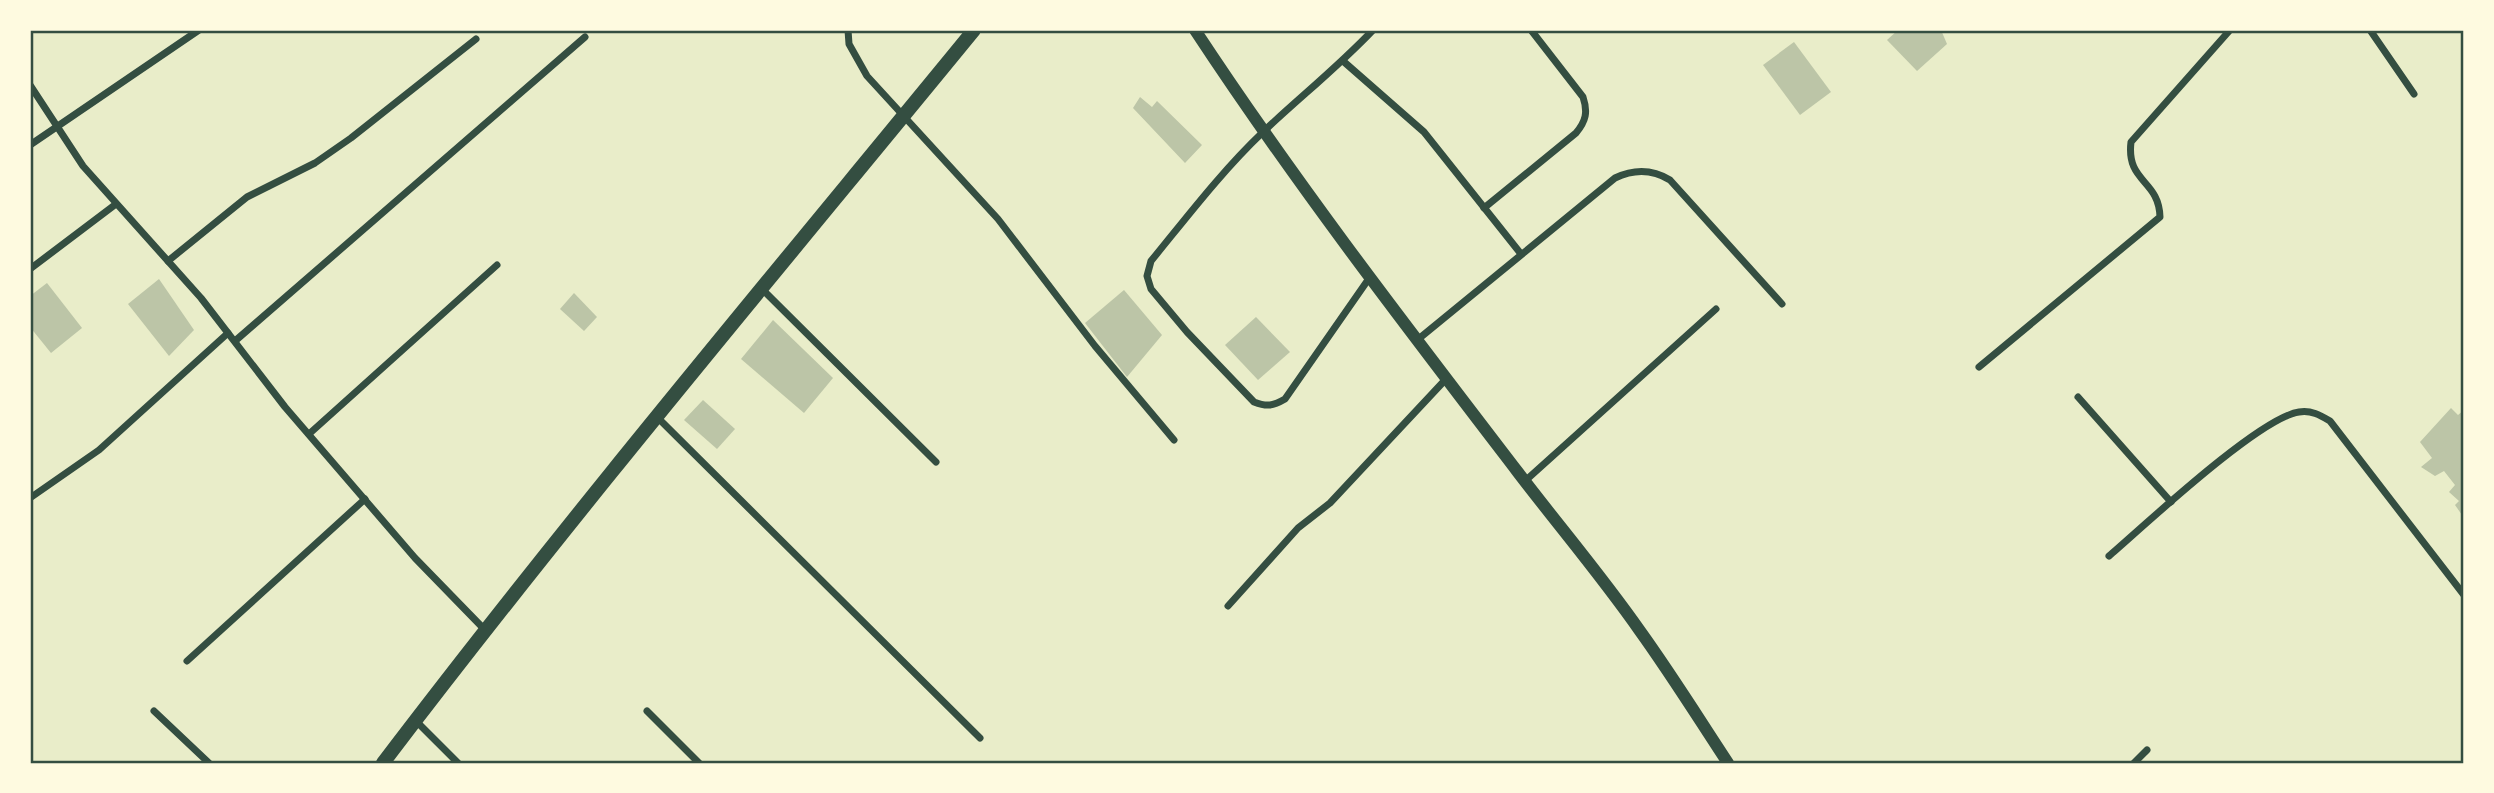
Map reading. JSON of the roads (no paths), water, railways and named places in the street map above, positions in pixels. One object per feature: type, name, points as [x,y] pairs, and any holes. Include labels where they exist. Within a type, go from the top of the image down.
[{"type":"main road","points":[[383,763],[485,630],[760,287],[974,30]]},
{"type":"street","points":[[30,145],[200,30]]},
{"type":"street","points":[[848,30],[855,59],[867,76],[998,219],[1095,346],[1174,440]]},
{"type":"street","points":[[1195,30],[1263,133],[1416,341],[1524,482],[1566,530],[1640,630],[1728,763]]},
{"type":"street","points":[[1370,277],[1285,399],[1273,406],[1264,406],[1254,402],[1229,376],[1151,289],[1147,276],[1151,261],[1210,187],[1263,133],[1343,61],[1373,30]]},
{"type":"street","points":[[1484,208],[1576,133],[1584,123],[1587,109],[1583,97],[1531,30]]},
{"type":"street","points":[[1979,366],[2160,217],[2157,195],[2135,173],[2132,166],[2129,158],[2131,142],[2230,30]]},
{"type":"street","points":[[2370,30],[2414,94]]},
{"type":"street","points":[[235,341],[585,37]]},
{"type":"street","points":[[168,261],[247,197],[315,163],[351,138],[476,39]]},
{"type":"street","points":[[1343,61],[1410,117],[1521,254]]},
{"type":"street","points":[[30,85],[56,127],[116,204],[168,261],[415,558],[485,630]]},
{"type":"street","points":[[1416,341],[1615,178],[1636,171],[1658,173],[1670,180],[1782,304]]},
{"type":"street","points":[[30,269],[116,204]]},
{"type":"street","points":[[309,433],[497,265]]},
{"type":"street","points":[[760,287],[936,462]]},
{"type":"street","points":[[1524,482],[1716,309]]},
{"type":"street","points":[[30,498],[99,450],[228,333]]},
{"type":"street","points":[[1228,606],[1298,528],[1330,503],[1446,379]]},
{"type":"street","points":[[2078,397],[2171,502]]},
{"type":"street","points":[[2109,556],[2171,502],[2278,419],[2300,412],[2316,413],[2330,421],[2464,595]]},
{"type":"street","points":[[657,417],[979,738]]},
{"type":"street","points":[[187,661],[365,499]]},
{"type":"street","points":[[154,711],[209,763]]},
{"type":"street","points":[[647,711],[699,763]]},
{"type":"street","points":[[415,720],[458,763]]},
{"type":"street","points":[[2134,763],[2147,750]]}]
